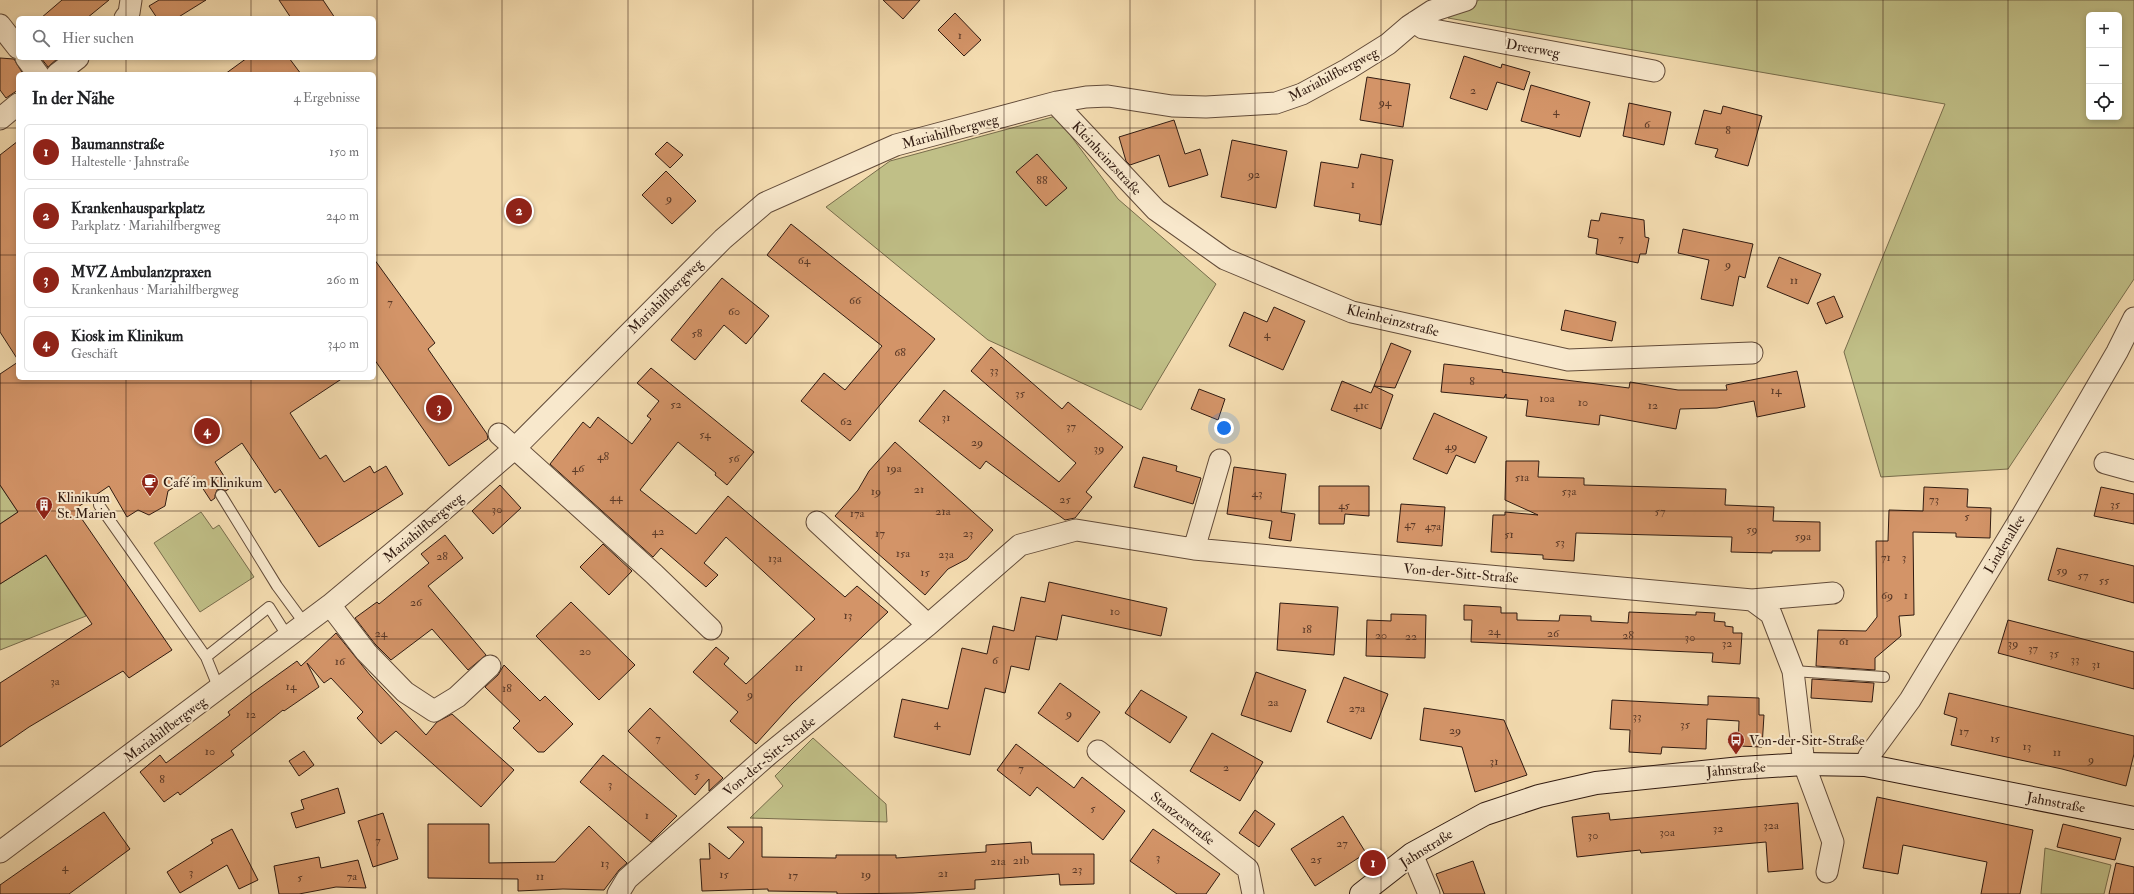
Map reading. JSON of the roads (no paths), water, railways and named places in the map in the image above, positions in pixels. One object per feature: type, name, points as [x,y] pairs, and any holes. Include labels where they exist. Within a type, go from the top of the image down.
[{"type":"street","points":[[127,16],[129,13],[131,0]]},
{"type":"street","name":"Mariahilfbergweg","points":[[0,852],[330,605],[515,448],[723,239],[765,203],[896,145],[1058,102],[1086,97],[1108,96],[1172,106],[1192,107],[1276,103],[1302,94],[1348,69],[1388,44],[1415,22],[1432,11],[1466,0]]},
{"type":"street","name":"Dreerweg","points":[[1415,22],[1423,28],[1654,70]]},
{"type":"street","points":[[0,25],[16,45]]},
{"type":"street","points":[[28,60],[36,72]]},
{"type":"street","points":[[60,72],[75,60]]},
{"type":"street","name":"Kleinheinzstraße","points":[[1058,102],[1060,108],[1156,210],[1225,260],[1352,312],[1568,360],[1752,353]]},
{"type":"street","points":[[0,118],[16,106]]},
{"type":"street","name":"Lindenallee","points":[[1865,765],[1873,751],[1910,700],[2020,519],[2117,352],[2134,318]]},
{"type":"street","points":[[499,434],[654,574],[711,629]]},
{"type":"street","points":[[1194,549],[1220,460]]},
{"type":"street","points":[[2105,463],[2134,471]]},
{"type":"street","points":[[817,522],[928,625]]},
{"type":"street","name":"Von-der-Sitt-Straße","points":[[618,894],[627,879],[769,754],[928,625],[1020,545],[1076,530],[1194,549],[1752,600],[1833,593]]},
{"type":"street","points":[[1752,600],[1771,614],[1794,671],[1804,764],[1833,842],[1828,872]]},
{"type":"street","points":[[330,605],[366,652],[406,692],[434,711],[457,697],[490,666]]},
{"type":"street","name":"Stanzerstraße","points":[[1098,751],[1248,869],[1253,894]]},
{"type":"street","name":"Jahnstraße","points":[[1361,894],[1412,854],[1485,814],[1539,796],[1596,783],[1804,764],[1865,765],[2134,818]]},
{"type":"street","points":[[1412,854],[1429,894]]},
{"type":"lane","points":[[221,495],[277,586],[305,624]]},
{"type":"lane","points":[[99,505],[206,657],[219,689]]},
{"type":"lane","points":[[206,657],[269,607],[288,637]]},
{"type":"lane","points":[[1794,671],[1884,677]]},
{"type":"place","name":"Krankenhausparkplatz","points":[[519,211]]},
{"type":"place","name":"MVZ Ambulanzpraxen","points":[[439,408]]},
{"type":"place","name":"Kiosk im Klinikum","points":[[207,431]]},
{"type":"place","name":"Café im Klinikum","points":[[150,497]]},
{"type":"place","name":"Klinikum St. Marien","points":[[44,520]]},
{"type":"place","name":"Von-der-Sitt-Straße","points":[[1736,755]]},
{"type":"place","name":"Baumannstraße","points":[[1373,863]]}]
